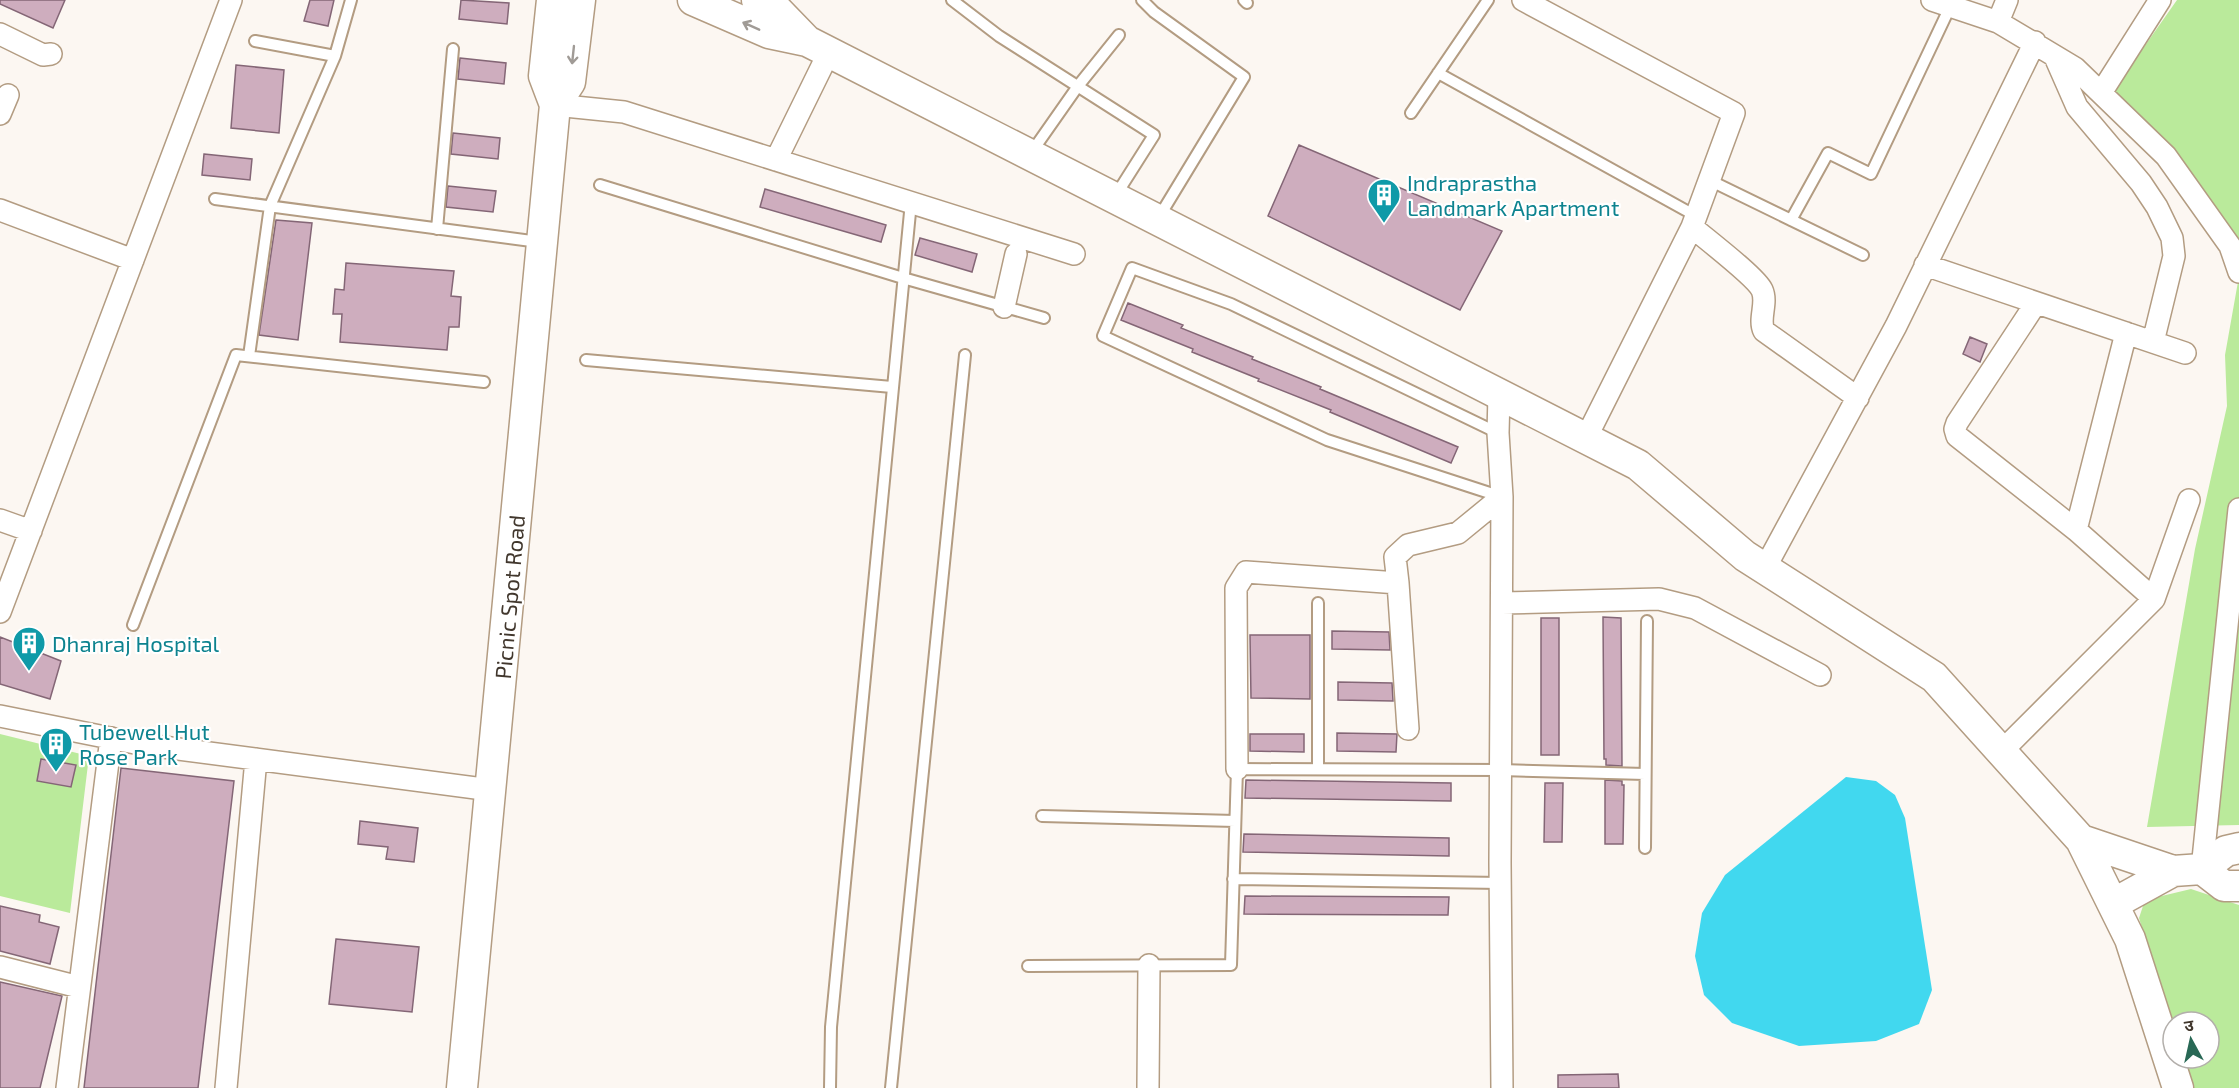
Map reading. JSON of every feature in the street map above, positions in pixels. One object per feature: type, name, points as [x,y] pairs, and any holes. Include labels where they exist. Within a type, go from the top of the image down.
[{"type":"street","points":[[0,612],[231,0]]},
{"type":"street","name":"Picnic Spot Road","points":[[462,1088],[555,105],[544,76],[552,0]]},
{"type":"street","name":"Picnic Spot Road","points":[[555,105],[570,82],[580,0]]},
{"type":"street","points":[[693,0],[769,33],[818,47],[1638,465],[1745,556],[1934,677],[2081,840],[2130,939],[2178,1088]]},
{"type":"street","points":[[757,0],[776,9],[818,47]]},
{"type":"street","points":[[1523,0],[1734,113],[1694,222],[1586,438]]},
{"type":"street","points":[[1998,22],[2007,0]]},
{"type":"street","points":[[2101,93],[2160,0]]},
{"type":"street","points":[[1941,4],[1998,22],[2035,42],[2075,68],[2166,156],[2230,246],[2239,272]]},
{"type":"street","points":[[0,34],[43,54],[51,54]]},
{"type":"street","points":[[1765,568],[1858,398],[2035,42]]},
{"type":"street","points":[[776,160],[818,47]]},
{"type":"street","points":[[2055,57],[2078,107],[2141,183],[2157,207],[2172,238],[2174,256],[2153,342]]},
{"type":"street","points":[[555,105],[624,112],[1074,254]]},
{"type":"street","points":[[0,210],[133,260]]},
{"type":"street","points":[[1694,222],[1758,284],[1765,297],[1762,326],[1764,331],[1858,398]]},
{"type":"street","points":[[1004,307],[1016,254]]},
{"type":"street","points":[[1925,265],[2185,353]]},
{"type":"street","points":[[2037,303],[1955,429],[1958,436],[2076,530],[2154,599]]},
{"type":"street","points":[[2076,530],[2126,333]]},
{"type":"street","points":[[1499,395],[1498,434],[1503,497],[1501,770],[1503,1088]]},
{"type":"street","points":[[1408,729],[1395,556],[1408,545],[1458,533],[1503,497]]},
{"type":"street","points":[[2001,752],[2154,599],[2188,500]]},
{"type":"street","points":[[2187,870],[2239,508]]},
{"type":"street","points":[[0,520],[31,531]]},
{"type":"street","points":[[1236,769],[1236,588],[1246,572],[1398,583]]},
{"type":"street","points":[[1502,603],[1659,599],[1695,608],[1820,675]]},
{"type":"street","points":[[0,716],[140,744],[491,790]]},
{"type":"street","points":[[67,1088],[111,738]]},
{"type":"street","points":[[226,1088],[256,759]]},
{"type":"street","points":[[2081,840],[2187,870],[2224,886],[2237,886]]},
{"type":"street","points":[[2113,904],[2226,850],[2239,848]]},
{"type":"street","points":[[1148,1088],[1149,965]]},
{"type":"street","points":[[0,967],[79,987]]},
{"type":"lane","points":[[249,356],[270,207],[335,56],[351,0]]},
{"type":"lane","points":[[952,0],[999,36],[1154,135],[1114,198]]},
{"type":"lane","points":[[1142,0],[1154,12],[1244,77],[1157,220]]},
{"type":"lane","points":[[1411,114],[1485,1]]},
{"type":"lane","points":[[1791,220],[1828,153],[1871,174],[1941,4]]},
{"type":"lane","points":[[1030,155],[1078,86],[1119,35]]},
{"type":"lane","points":[[255,41],[335,56]]},
{"type":"lane","points":[[437,229],[453,49]]},
{"type":"lane","points":[[1438,73],[1694,222]]},
{"type":"lane","points":[[1709,180],[1863,255]]},
{"type":"lane","points":[[600,185],[903,278],[1044,318]]},
{"type":"lane","points":[[215,199],[542,242]]},
{"type":"lane","points":[[830,1088],[831,1027],[910,202]]},
{"type":"lane","points":[[1498,434],[1231,304],[1132,268],[1102,336],[1327,440],[1503,497]]},
{"type":"lane","points":[[133,625],[236,355],[484,382]]},
{"type":"lane","points":[[891,1088],[965,355]]},
{"type":"lane","points":[[586,360],[892,387]]},
{"type":"lane","points":[[1318,603],[1318,768]]},
{"type":"lane","points":[[1645,849],[1647,621]]},
{"type":"lane","points":[[1028,966],[1231,965],[1236,769],[1501,770],[1645,774]]},
{"type":"lane","points":[[1042,816],[1235,821]]},
{"type":"lane","points":[[1233,879],[1501,883]]},
{"type":"green space","points":[[2177,0],[2239,0],[2239,244],[2113,91]]},
{"type":"green space","points":[[2239,276],[2239,825],[2147,827],[2195,549],[2227,406],[2225,355]]},
{"type":"green space","points":[[0,734],[89,756],[70,913],[0,896]]},
{"type":"green space","points":[[2191,889],[2239,905],[2239,1088],[2193,1088],[2187,1070],[2221,1070],[2221,1010],[2167,1010],[2139,918],[2145,900]]},
{"type":"water","points":[[1846,777],[1876,781],[1895,795],[1905,818],[1932,990],[1919,1024],[1876,1041],[1799,1046],[1732,1023],[1704,995],[1695,956],[1702,913],[1725,875]]},
{"type":"building","points":[[0,0],[65,0],[53,28],[0,4]]},
{"type":"building","points":[[310,0],[334,0],[328,26],[304,21]]},
{"type":"building","points":[[461,0],[509,3],[507,24],[459,19]]},
{"type":"building","points":[[460,58],[506,63],[504,84],[458,79]]},
{"type":"building","points":[[236,65],[284,70],[279,133],[231,128]]},
{"type":"building","points":[[453,133],[500,138],[498,159],[451,154]]},
{"type":"building","name":"Indraprastha Landmark Apartment","points":[[1299,145],[1502,231],[1460,310],[1268,216]]},
{"type":"building","points":[[204,154],[252,159],[250,180],[202,175]]},
{"type":"building","points":[[448,186],[496,191],[493,212],[446,207]]},
{"type":"building","points":[[765,189],[886,225],[881,242],[760,207]]},
{"type":"building","points":[[276,220],[312,223],[298,340],[259,335]]},
{"type":"building","points":[[920,238],[977,254],[972,272],[915,255]]},
{"type":"building","points":[[346,263],[454,271],[451,296],[461,297],[459,327],[449,327],[447,350],[340,342],[342,314],[333,314],[335,289],[344,290]]},
{"type":"building","points":[[1128,303],[1183,325],[1181,328],[1253,357],[1252,359],[1321,387],[1320,389],[1458,447],[1451,463],[1192,352],[1193,349],[1121,320]]},
{"type":"building","points":[[1970,337],[1987,344],[1980,362],[1963,354]]},
{"type":"building","points":[[1603,617],[1621,618],[1622,766],[1606,765],[1606,759],[1604,759]]},
{"type":"building","points":[[1541,618],[1559,618],[1559,755],[1541,755]]},
{"type":"building","points":[[1332,631],[1389,632],[1390,650],[1332,649]]},
{"type":"building","points":[[1250,635],[1310,635],[1310,699],[1251,698]]},
{"type":"building","name":"Dhanraj Hospital","points":[[0,637],[61,661],[50,699],[0,684]]},
{"type":"building","points":[[1338,682],[1392,683],[1393,701],[1338,700]]},
{"type":"building","points":[[1337,733],[1397,734],[1396,752],[1337,751]]},
{"type":"building","points":[[1250,734],[1304,734],[1304,752],[1250,751]]},
{"type":"building","name":"Tubewell Hut Rose Park","points":[[41,759],[76,765],[71,787],[37,781]]},
{"type":"building","points":[[121,768],[234,781],[198,1088],[84,1088]]},
{"type":"building","points":[[1246,780],[1451,783],[1451,801],[1245,798]]},
{"type":"building","points":[[1605,780],[1622,781],[1624,785],[1623,844],[1605,844]]},
{"type":"building","points":[[1545,783],[1563,783],[1562,842],[1544,842]]},
{"type":"building","points":[[360,821],[418,828],[414,862],[386,859],[388,847],[358,844]]},
{"type":"building","points":[[1244,834],[1449,838],[1449,856],[1243,852]]},
{"type":"building","points":[[1245,896],[1449,897],[1448,915],[1244,914]]},
{"type":"building","points":[[0,906],[40,915],[39,922],[59,927],[50,964],[0,951]]},
{"type":"building","points":[[336,939],[419,947],[412,1012],[329,1004]]},
{"type":"building","points":[[0,982],[62,996],[40,1088],[0,1088]]},
{"type":"building","points":[[1618,1074],[1619,1088],[1558,1088],[1558,1075]]},
{"type":"place","name":"Indraprastha Landmark Apartment","points":[[1384,224]]},
{"type":"place","name":"Dhanraj Hospital","points":[[29,672]]},
{"type":"place","name":"Tubewell Hut Rose Park","points":[[56,773]]}]
